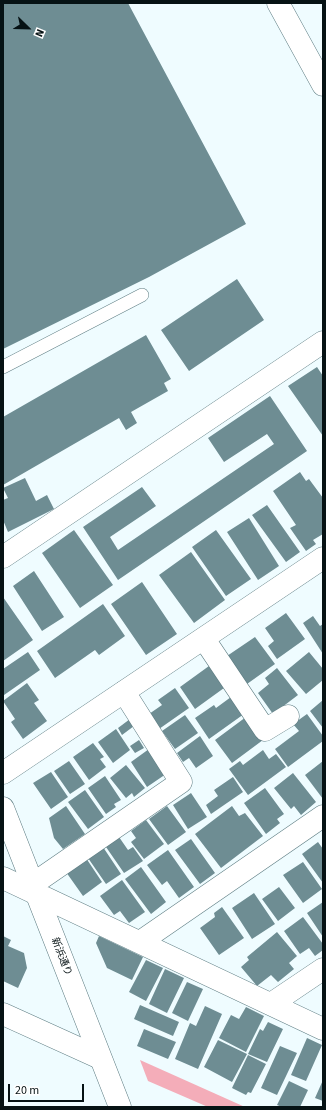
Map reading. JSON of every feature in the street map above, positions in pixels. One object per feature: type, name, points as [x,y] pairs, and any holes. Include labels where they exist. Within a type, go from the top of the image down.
[{"type":"street","points":[[278,3],[323,85]]},
{"type":"street","points":[[3,558],[323,342]]},
{"type":"street","points":[[3,773],[204,639],[321,564]]},
{"type":"street","points":[[204,639],[265,730],[288,716]]},
{"type":"street","points":[[35,889],[181,782],[124,692]]},
{"type":"street","name":"新浜通り","points":[[3,808],[120,1107]]},
{"type":"street","points":[[140,942],[323,816]]},
{"type":"street","points":[[3,878],[35,889],[140,942],[323,1029]]},
{"type":"street","points":[[271,1004],[323,969]]},
{"type":"street","points":[[3,1014],[100,1058]]},
{"type":"lane","points":[[3,367],[142,295]]},
{"type":"shaded area","points":[[140,1060],[245,1107],[208,1107],[148,1081]]},
{"type":"building","points":[[3,3],[128,3],[246,224],[149,277],[3,349]]},
{"type":"building","points":[[237,279],[264,320],[189,371],[161,330]]},
{"type":"building","points":[[146,335],[171,379],[164,383],[168,391],[131,412],[137,423],[126,430],[119,418],[3,485],[3,417]]},
{"type":"building","points":[[317,367],[323,376],[323,436],[288,386]]},
{"type":"building","points":[[270,396],[307,451],[118,580],[83,527],[142,487],[156,506],[110,537],[118,550],[274,444],[267,434],[224,462],[208,438]]},
{"type":"building","points":[[300,472],[306,481],[309,479],[323,498],[323,534],[313,540],[316,544],[306,551],[290,528],[296,525],[273,491]]},
{"type":"building","points":[[25,478],[36,501],[47,495],[54,509],[8,532],[3,520],[3,500],[8,498],[3,488]]},
{"type":"building","points":[[267,505],[300,552],[286,562],[252,515]]},
{"type":"building","points":[[249,518],[279,566],[258,580],[227,532]]},
{"type":"building","points":[[74,530],[113,585],[80,608],[42,553]]},
{"type":"building","points":[[216,530],[251,579],[226,596],[192,547]]},
{"type":"building","points":[[191,552],[225,600],[194,623],[159,575]]},
{"type":"building","points":[[34,571],[64,617],[42,631],[13,586]]},
{"type":"building","points":[[142,582],[177,634],[146,655],[111,604]]},
{"type":"building","points":[[3,597],[33,640],[3,661]]},
{"type":"building","points":[[103,604],[125,636],[99,655],[95,650],[55,678],[37,651]]},
{"type":"building","points":[[286,613],[305,639],[277,659],[268,646],[274,641],[265,628]]},
{"type":"building","points":[[313,616],[320,626],[323,624],[323,654],[303,623]]},
{"type":"building","points":[[255,637],[275,664],[247,684],[227,656]]},
{"type":"building","points":[[28,652],[40,670],[4,695],[3,669]]},
{"type":"building","points":[[309,652],[323,669],[323,680],[306,694],[286,671]]},
{"type":"building","points":[[209,666],[224,688],[195,709],[180,687]]},
{"type":"building","points":[[277,668],[298,695],[273,714],[258,693],[269,684],[265,678]]},
{"type":"building","points":[[27,683],[39,700],[34,703],[47,721],[23,739],[11,722],[15,719],[3,701]]},
{"type":"building","points":[[175,688],[189,708],[159,729],[149,714],[162,705],[158,700]]},
{"type":"building","points":[[231,697],[244,714],[209,739],[195,718],[214,705],[216,708]]},
{"type":"building","points":[[323,700],[323,728],[310,711]]},
{"type":"building","points":[[307,714],[323,736],[323,741],[288,767],[275,749],[299,731],[293,724]]},
{"type":"building","points":[[185,715],[198,733],[175,749],[162,731]]},
{"type":"building","points":[[246,717],[263,740],[232,763],[215,740]]},
{"type":"building","points":[[130,719],[134,726],[122,735],[118,728]]},
{"type":"building","points":[[116,729],[130,750],[113,763],[98,742]]},
{"type":"building","points":[[200,736],[213,756],[196,768],[189,758],[183,762],[177,753]]},
{"type":"building","points":[[139,740],[144,748],[135,753],[130,746]]},
{"type":"building","points":[[93,743],[104,757],[100,759],[106,767],[89,780],[73,757]]},
{"type":"building","points":[[149,749],[166,774],[147,787],[131,762]]},
{"type":"building","points":[[263,750],[269,759],[276,754],[286,767],[248,795],[229,769],[240,761],[243,765]]},
{"type":"building","points":[[69,761],[85,784],[70,794],[54,771]]},
{"type":"building","points":[[323,761],[323,799],[305,775]]},
{"type":"building","points":[[126,765],[145,788],[134,797],[132,793],[126,798],[110,778]]},
{"type":"building","points":[[51,772],[68,797],[51,809],[33,783]]},
{"type":"building","points":[[293,773],[316,802],[301,815],[294,806],[291,809],[274,788]]},
{"type":"building","points":[[105,776],[121,800],[114,804],[116,807],[106,814],[88,788]]},
{"type":"building","points":[[233,777],[243,792],[211,814],[206,805],[218,796],[214,790]]},
{"type":"building","points":[[265,788],[284,814],[277,819],[280,823],[266,834],[244,803]]},
{"type":"building","points":[[85,790],[104,817],[88,829],[68,802]]},
{"type":"building","points":[[191,793],[207,817],[188,829],[173,805]]},
{"type":"building","points":[[66,806],[85,834],[63,849],[54,838],[49,818]]},
{"type":"building","points":[[167,806],[186,832],[168,845],[149,819]]},
{"type":"building","points":[[232,806],[239,816],[245,813],[263,836],[221,868],[195,834]]},
{"type":"building","points":[[146,820],[164,844],[144,859],[131,842],[136,838],[131,831]]},
{"type":"building","points":[[119,837],[128,850],[133,847],[143,861],[124,873],[106,847]]},
{"type":"building","points":[[191,839],[215,873],[200,884],[175,850]]},
{"type":"building","points":[[318,842],[323,849],[323,883],[302,854]]},
{"type":"building","points":[[103,847],[121,874],[106,884],[88,858]]},
{"type":"building","points":[[168,850],[194,887],[179,898],[167,881],[162,885],[147,865]]},
{"type":"building","points":[[86,858],[102,882],[83,896],[66,872]]},
{"type":"building","points":[[303,862],[322,889],[303,903],[283,875]]},
{"type":"building","points":[[141,867],[166,902],[151,914],[125,879]]},
{"type":"building","points":[[122,880],[145,912],[129,923],[120,911],[114,915],[100,896]]},
{"type":"building","points":[[279,887],[295,908],[278,921],[262,899]]},
{"type":"building","points":[[254,893],[275,924],[252,939],[232,908]]},
{"type":"building","points":[[323,902],[323,937],[307,913]]},
{"type":"building","points":[[222,907],[244,938],[219,955],[200,928],[215,917],[214,913]]},
{"type":"building","points":[[303,917],[323,944],[323,950],[315,956],[309,948],[300,954],[284,931]]},
{"type":"building","points":[[277,932],[297,956],[289,963],[294,969],[278,982],[271,975],[257,986],[241,967],[249,960],[247,957]]},
{"type":"building","points":[[3,936],[11,940],[8,946],[24,953],[27,968],[18,988],[3,981]]},
{"type":"building","points":[[99,936],[143,957],[132,980],[107,968],[96,943]]},
{"type":"building","points":[[146,960],[163,968],[146,1001],[129,992]]},
{"type":"building","points":[[165,969],[184,978],[167,1013],[149,1004]]},
{"type":"building","points":[[187,982],[203,989],[188,1021],[172,1013]]},
{"type":"building","points":[[140,1005],[179,1022],[173,1036],[134,1019]]},
{"type":"building","points":[[205,1006],[222,1014],[198,1069],[175,1059],[190,1023],[196,1026]]},
{"type":"building","points":[[246,1007],[264,1016],[246,1052],[219,1038],[231,1015],[239,1019]]},
{"type":"building","points":[[268,1022],[283,1029],[267,1062],[248,1054],[260,1029],[263,1031]]},
{"type":"building","points":[[144,1029],[176,1042],[168,1059],[137,1046]]},
{"type":"building","points":[[307,1038],[322,1045],[306,1081],[291,1075]]},
{"type":"building","points":[[218,1040],[247,1054],[232,1082],[204,1067]]},
{"type":"building","points":[[280,1046],[297,1053],[277,1095],[261,1088]]},
{"type":"building","points":[[248,1055],[266,1064],[251,1093],[248,1092],[246,1095],[232,1088]]},
{"type":"building","points":[[323,1080],[323,1101],[315,1098]]},
{"type":"building","points":[[289,1081],[308,1090],[300,1107],[282,1107],[277,1105]]}]
